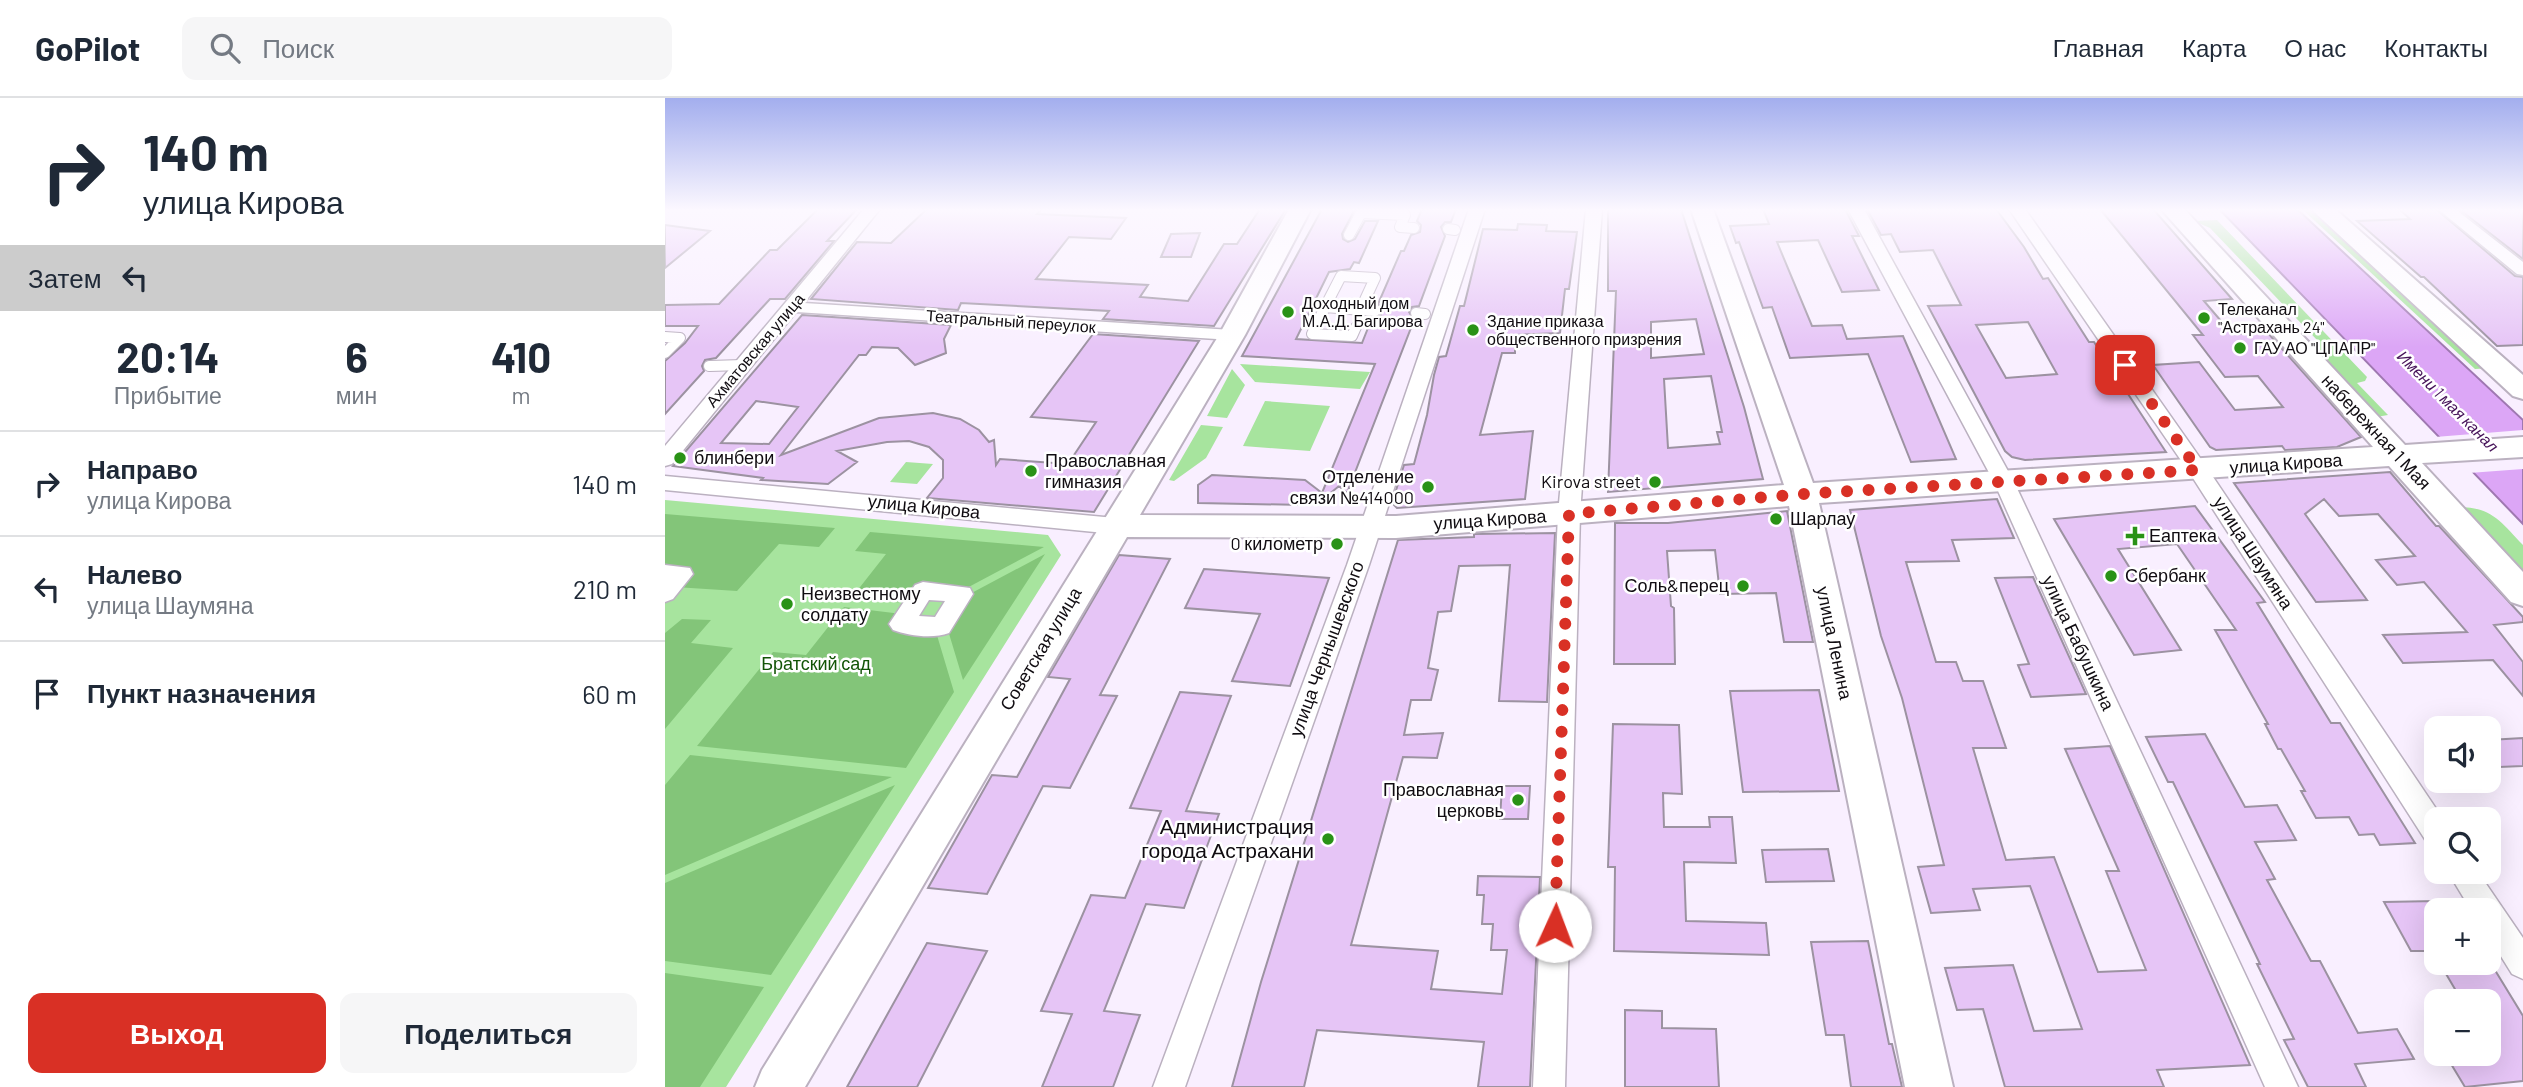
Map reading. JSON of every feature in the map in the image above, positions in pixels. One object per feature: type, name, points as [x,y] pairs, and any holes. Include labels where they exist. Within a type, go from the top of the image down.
[{"type":"main road","name":"Советская улица","points":[[779,1087],[1232,335],[1275,255]]},
{"type":"main road","name":"улица Ленина","points":[[1718,255],[1802,494],[1929,1087]]},
{"type":"main road","name":"набережная 1 Мая","points":[[2214,255],[2523,593]]},
{"type":"main road","points":[[2373,255],[2523,390]]},
{"type":"main road","name":"улица Кирова","points":[[1115,526],[1395,527],[1802,494],[2523,447]]},
{"type":"street","name":"Ахматовская улица","points":[[665,459],[834,255]]},
{"type":"street","name":"улица Чернышевского","points":[[1169,1087],[1371,526],[1462,255]]},
{"type":"street","points":[[1549,1087],[1569,514],[1590,255]]},
{"type":"street","name":"улица Бабушкина","points":[[1881,255],[2004,482],[2282,1087]]},
{"type":"street","name":"улица Шаумяна","points":[[2049,255],[2198,470],[2424,814]]},
{"type":"street","points":[[2504,255],[2523,270]]},
{"type":"street","name":"Театральный переулок","points":[[791,307],[1232,335]]},
{"type":"street","name":"улица Кирова","points":[[665,483],[1115,526]]},
{"type":"street","points":[[665,573],[682,574],[665,593]]},
{"type":"street","points":[[2501,931],[2523,964]]},
{"type":"lane","points":[[1356,327],[1352,336],[1312,334],[1341,276],[1375,278],[1363,304]]},
{"type":"lane","points":[[1325,307],[1375,310]]},
{"type":"lane","points":[[665,337],[680,338],[665,353]]},
{"type":"lane","points":[[709,366],[743,365]]},
{"type":"green space","points":[[2236,255],[2251,255],[2367,377],[2365,381],[2357,383],[2388,415],[2376,417],[2313,348],[2317,340]]},
{"type":"green space","points":[[2352,255],[2368,255],[2492,368],[2475,369]]},
{"type":"green space","points":[[1240,364],[1370,372],[1360,389],[1255,382]]},
{"type":"green space","points":[[1232,369],[1245,385],[1227,418],[1207,416]]},
{"type":"green space","points":[[1265,401],[1330,406],[1310,451],[1243,446]]},
{"type":"green space","points":[[1201,425],[1223,427],[1206,458],[1174,481],[1169,480]]},
{"type":"green space","points":[[906,462],[933,464],[917,484],[890,482]]},
{"type":"green space","name":"Братский сад","points":[[665,500],[1048,535],[1061,555],[726,1087],[665,1087]]},
{"type":"green space","points":[[2458,507],[2479,510],[2495,517],[2523,545],[2523,578]]},
{"type":"green space","points":[[665,514],[835,528],[819,547],[779,544],[737,591],[675,587],[665,569]]},
{"type":"green space","points":[[870,532],[1044,547],[963,590],[910,604],[853,596],[886,554],[855,551]]},
{"type":"green space","points":[[1045,554],[963,680],[947,627],[966,596]]},
{"type":"green space","points":[[844,607],[902,614],[936,632],[954,692],[906,768],[697,746],[773,652],[806,655]]},
{"type":"green space","points":[[682,619],[711,620],[691,643],[733,648],[665,729],[665,633]]},
{"type":"green space","points":[[690,755],[892,777],[665,875],[665,785]]},
{"type":"green space","points":[[895,785],[771,975],[665,961],[665,883]]},
{"type":"green space","points":[[665,973],[764,987],[700,1087],[665,1087]]},
{"type":"water","name":"Имени 1 мая канал","points":[[2264,255],[2346,255],[2523,420],[2523,524]]},
{"type":"pier","points":[[2523,430],[2523,469],[2469,473],[2435,437]]},
{"type":"building","points":[[665,255],[681,255],[665,268]]},
{"type":"building","points":[[765,255],[822,255],[785,299],[770,299],[716,358],[705,360],[702,366],[704,371],[665,414],[665,361],[685,343],[698,326],[665,326],[665,305],[719,304]]},
{"type":"building","points":[[846,255],[1055,255],[1036,279],[1148,285],[1140,297],[1188,301],[1217,255],[1258,255],[1214,326],[1103,319],[1109,311],[961,303],[958,310],[811,299]]},
{"type":"building","points":[[1162,255],[1192,255],[1191,257]]},
{"type":"building","points":[[1297,255],[1363,255],[1359,263],[1354,262],[1350,269],[1329,272],[1296,339],[1362,343],[1372,318],[1381,315],[1382,308],[1378,304],[1399,255],[1438,255],[1419,306],[1412,307],[1409,312],[1414,320],[1347,493],[1339,486],[1327,496],[1332,500],[1304,505],[1198,503],[1198,485],[1212,475],[1305,480],[1322,493],[1375,364],[1242,356]]},
{"type":"building","points":[[1477,255],[1574,255],[1569,289],[1565,289],[1560,333],[1515,335],[1515,353],[1502,353],[1480,435],[1533,431],[1525,499],[1397,508],[1392,503],[1404,465],[1414,464],[1439,357],[1446,356],[1460,306],[1464,306]]},
{"type":"building","points":[[1608,255],[1696,255],[1744,407],[1763,479],[1608,492],[1616,291],[1608,291]],"holes":[[[1696,319],[1704,354],[1651,358],[1651,322]],[[1711,376],[1722,432],[1717,432],[1720,444],[1668,448],[1664,379]]]},
{"type":"building","points":[[1744,255],[1782,255],[1812,326],[1842,325],[1847,339],[1903,336],[1956,459],[1911,462],[1868,354],[1790,358],[1772,307],[1763,308]]},
{"type":"building","points":[[1825,255],[1862,255],[1879,290],[1842,292]]},
{"type":"building","points":[[1936,255],[2029,255],[2043,279],[2048,278],[2089,342],[2094,342],[2166,452],[2025,460],[2012,457],[2005,451],[1928,306],[1961,305]],"holes":[[[2028,322],[2057,374],[2006,378],[1976,325]]]},
{"type":"building","points":[[2138,255],[2194,255],[2232,299],[2204,301],[2232,334],[2267,332],[2361,437],[2337,447],[2285,450],[2282,446],[2216,450],[2210,447],[2153,365],[2199,362],[2235,410],[2283,407],[2258,376],[2225,377],[2193,335],[2203,335]]},
{"type":"building","points":[[2396,255],[2490,255],[2515,276],[2523,277],[2523,345],[2497,346]]},
{"type":"building","points":[[802,315],[951,325],[944,339],[946,353],[915,365],[898,348],[872,347],[866,355],[859,355],[781,455],[879,418],[933,413],[960,419],[979,430],[989,442],[994,440],[996,465],[1000,459],[1068,464],[1096,422],[1031,417],[1093,334],[1199,341],[1094,512],[927,498],[943,478],[943,460],[929,447],[909,441],[837,451],[857,462],[828,484],[761,480],[763,478],[673,466]],"holes":[[[756,401],[798,407],[769,444],[721,443]]]},
{"type":"building","points":[[2390,472],[2436,526],[2439,526],[2523,617],[2523,622],[2494,625],[2523,662],[2523,696],[2493,660],[2403,663],[2383,635],[2467,632],[2424,582],[2397,585],[2376,560],[2415,556],[2378,514],[2339,516],[2324,499],[2305,514],[2367,600],[2316,602],[2234,483]]},
{"type":"building","points":[[1997,499],[2014,538],[1952,540],[1959,561],[1906,562],[1936,662],[1956,662],[1963,681],[1983,681],[2006,748],[1973,748],[2006,860],[2054,857],[2098,972],[2146,970],[2106,871],[2119,871],[2065,749],[2110,746],[2250,1065],[2157,1070],[2164,1087],[2005,1087],[1983,1009],[1957,1010],[1945,968],[2013,965],[2034,1031],[2082,1029],[2030,886],[1973,889],[1980,910],[1931,913],[1918,867],[1944,865],[1902,698],[1881,636],[1850,510]]},
{"type":"building","points":[[2195,506],[2265,602],[2257,603],[2331,723],[2340,723],[2415,843],[2380,845],[2374,834],[2359,835],[2349,817],[2316,818],[2301,791],[2305,791],[2281,749],[2278,749],[2265,724],[2268,724],[2215,630],[2236,630],[2177,544],[2118,549],[2181,650],[2134,655],[2054,519]]},
{"type":"building","points":[[1787,511],[1813,642],[1784,642],[1776,593],[1720,594],[1715,550],[1667,551],[1671,606],[1674,608],[1675,664],[1614,664],[1615,523],[1668,523]]},
{"type":"building","points":[[1555,533],[1547,702],[1499,701],[1510,565],[1459,566],[1451,611],[1438,612],[1428,668],[1438,670],[1431,700],[1411,700],[1404,735],[1443,733],[1437,758],[1403,757],[1351,945],[1438,951],[1431,989],[1502,994],[1507,950],[1491,950],[1493,924],[1482,924],[1484,895],[1477,895],[1478,876],[1540,877],[1530,1087],[1478,1087],[1484,1042],[1317,1030],[1304,1087],[1232,1087],[1261,982],[1398,540],[1474,537],[1474,534]]},
{"type":"building","points":[[1119,555],[1170,559],[1100,695],[1117,696],[1070,788],[1043,786],[987,894],[928,888],[992,775],[1017,777],[1070,679],[1048,677]]},
{"type":"building","points":[[1204,569],[1329,578],[1290,686],[1232,681],[1260,614],[1185,608]]},
{"type":"building","points":[[2033,577],[2086,694],[2031,697],[2018,665],[2029,664],[1995,578]]},
{"type":"building","points":[[1819,690],[1839,791],[1743,792],[1730,691]]},
{"type":"building","points":[[1180,692],[1231,696],[1186,811],[1219,814],[1184,908],[1146,904],[1104,1011],[1140,1015],[1113,1087],[1042,1087],[1072,1014],[1041,1011],[1091,895],[1125,898],[1161,811],[1130,808]]},
{"type":"building","points":[[1613,724],[1679,725],[1682,794],[1663,793],[1664,827],[1710,827],[1709,817],[1732,817],[1736,863],[1684,862],[1686,921],[1766,923],[1769,955],[1614,951],[1615,867],[1608,867]]},
{"type":"building","points":[[2205,734],[2245,807],[2277,805],[2296,840],[2255,842],[2275,879],[2267,880],[2311,961],[2320,961],[2358,1033],[2397,1029],[2414,1059],[2355,1064],[2366,1087],[2308,1087],[2284,1040],[2294,1039],[2257,964],[2260,964],[2173,782],[2168,782],[2146,737]]},
{"type":"building","points":[[2523,738],[2523,766],[2501,767],[2501,739]]},
{"type":"building","points":[[1502,786],[1530,786],[1528,819],[1500,819]]},
{"type":"building","points":[[1828,849],[1834,881],[1766,882],[1762,850]]},
{"type":"building","points":[[2424,901],[2424,951],[2411,951],[2384,902]]},
{"type":"building","points":[[1868,941],[1889,1044],[1892,1044],[1902,1087],[1851,1087],[1844,1035],[1826,1035],[1811,942]]},
{"type":"building","points":[[927,943],[987,951],[917,1087],[847,1087]]},
{"type":"building","points":[[2447,975],[2498,975],[2523,1016],[2523,1081],[2465,1087],[2452,1066],[2501,1066],[2501,989],[2455,989]]},
{"type":"building","points":[[1625,1010],[1662,1011],[1662,1028],[1716,1029],[1719,1087],[1625,1087]]},
{"type":"place","name":"Доходный дом М.А.Д. Багирова","points":[[1288,312]]},
{"type":"place","name":"Телеканал \"Астрахань 24\"","points":[[2204,318]]},
{"type":"place","name":"Здание приказа общественного призрения","points":[[1473,330]]},
{"type":"place","name":"ГАУ АО \"ЦПАПР\"","points":[[2240,348]]},
{"type":"place","name":"блинбери","points":[[680,458]]},
{"type":"place","name":"Православная гимназия","points":[[1031,471]]},
{"type":"place","name":"Kirova street","points":[[1655,482]]},
{"type":"place","name":"Отделение связи №414000","points":[[1428,487]]},
{"type":"place","name":"Шарлау","points":[[1776,519]]},
{"type":"place","name":"Еаптека","points":[[2135,536]]},
{"type":"place","name":"0 километр","points":[[1337,544]]},
{"type":"place","name":"Сбербанк","points":[[2111,576]]},
{"type":"place","name":"Соль&перец","points":[[1743,586]]},
{"type":"place","name":"Неизвестному солдату","points":[[787,604]]},
{"type":"place","name":"Православная церковь","points":[[1518,800]]},
{"type":"place","name":"Администрация города Астрахани","points":[[1328,839]]},
{"type":"route","points":[[1555,926],[1569,514],[1802,494],[2198,470],[2125,365]]}]
